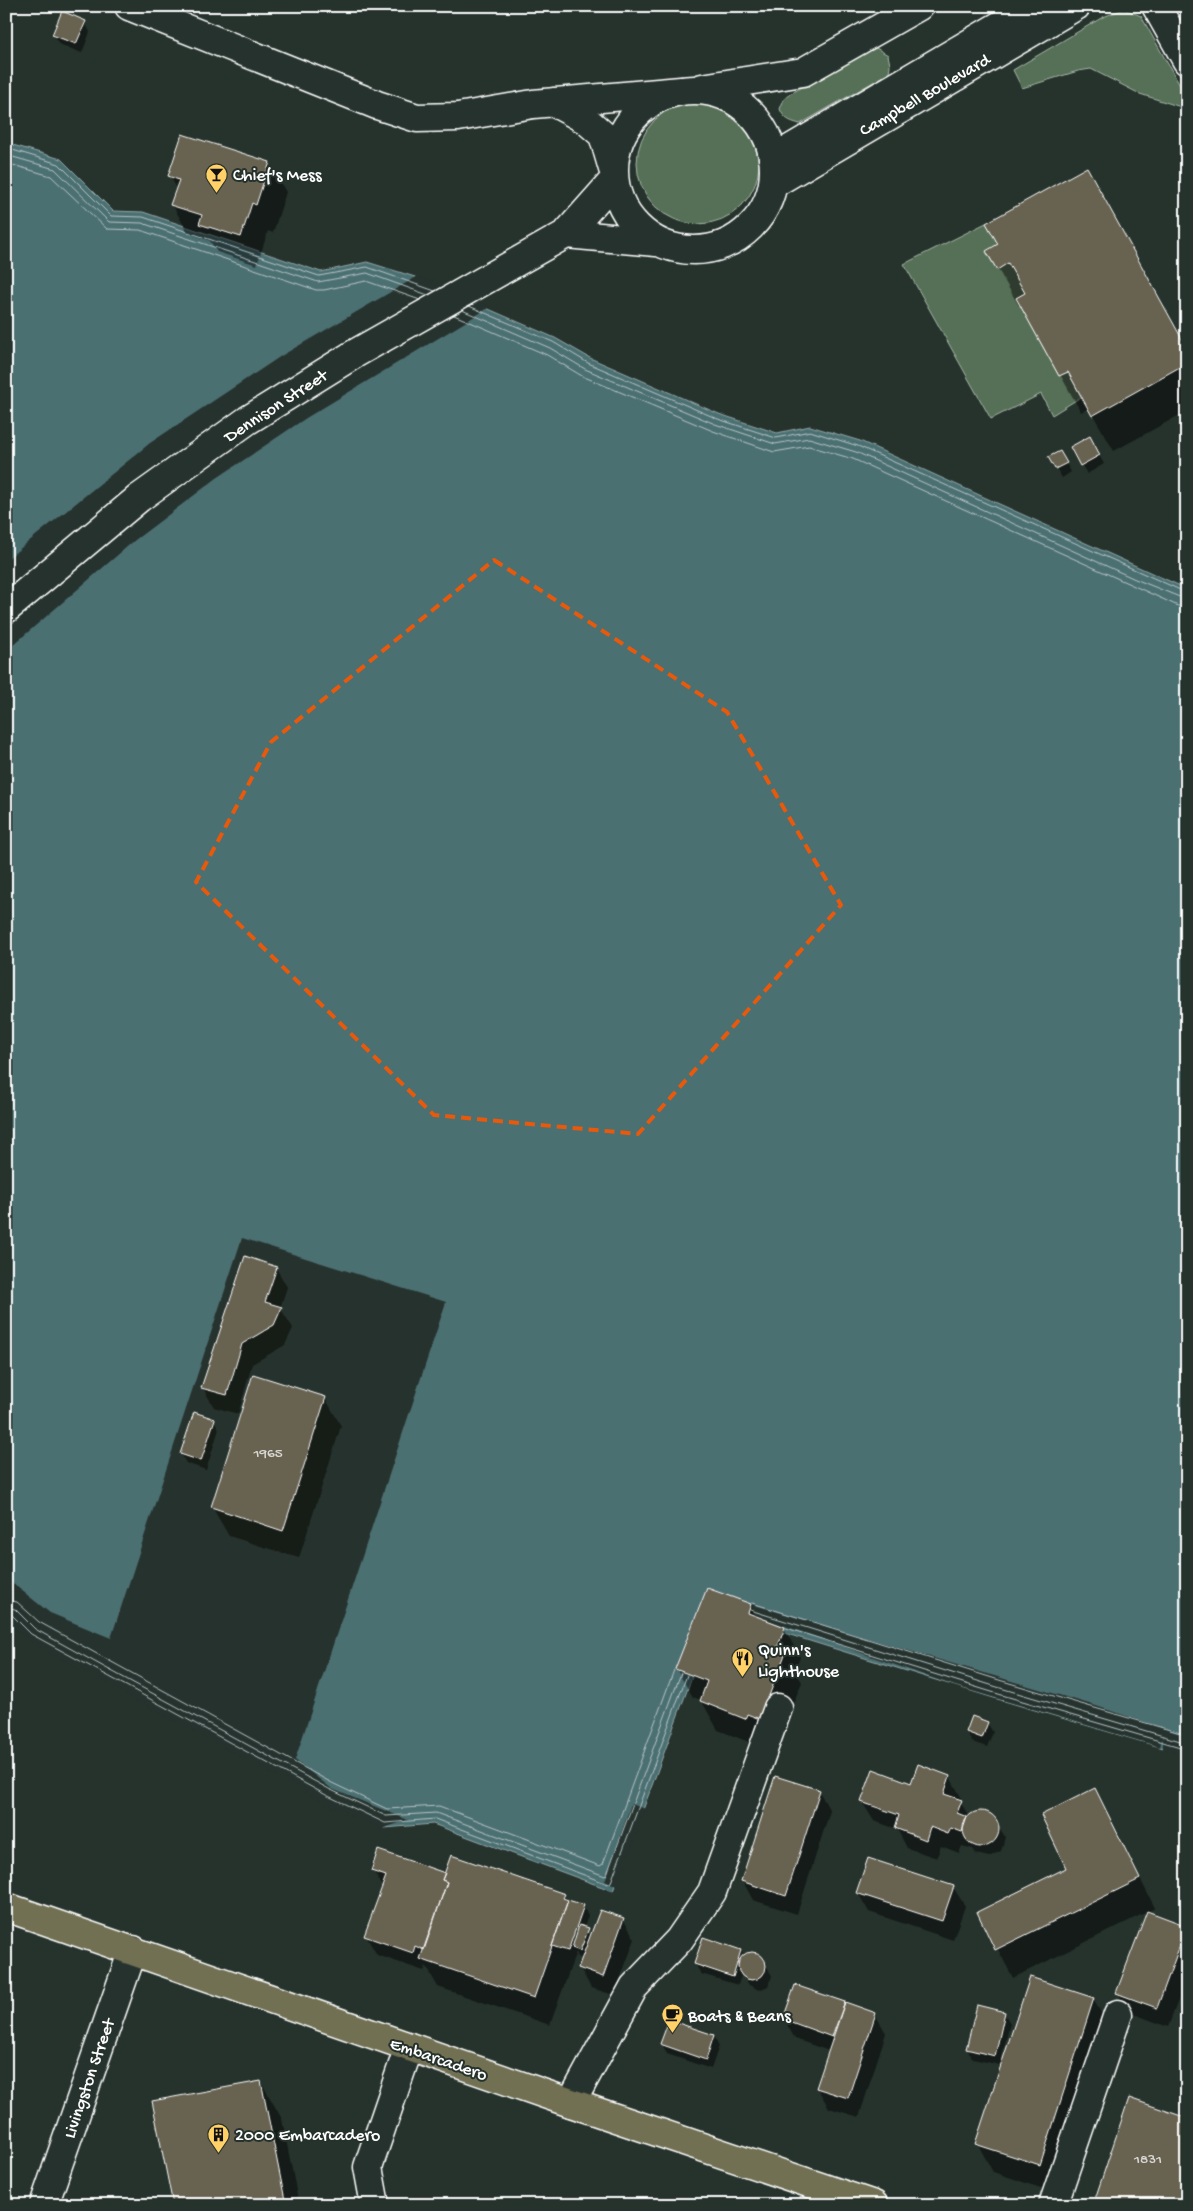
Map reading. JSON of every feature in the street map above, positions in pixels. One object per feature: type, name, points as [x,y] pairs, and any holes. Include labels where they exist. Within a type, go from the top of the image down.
[{"type":"main road","name":"Embarcadero","points":[[6,1907],[571,2103],[874,2205]]},
{"type":"street","points":[[129,6],[377,105],[417,118],[458,117],[553,102],[683,91],[803,72],[919,6]]},
{"type":"street","name":"Campbell Boulevard","points":[[773,172],[1033,6]]},
{"type":"street","name":"Campbell Boulevard","points":[[773,172],[1076,6]]},
{"type":"street","points":[[1156,6],[1187,61]]},
{"type":"street","points":[[566,234],[656,242],[680,250],[705,250],[729,243],[750,228],[765,208],[773,172],[766,135],[752,115],[733,100],[709,91],[683,91],[660,98],[641,111],[626,128],[616,149],[614,176]]},
{"type":"street","points":[[553,102],[586,120],[603,135],[622,205],[636,226],[656,242]]},
{"type":"street","name":"Dennison Street","points":[[6,609],[139,498],[248,420],[356,353],[566,234],[614,176]]},
{"type":"street","points":[[571,2103],[634,1987],[679,1940],[712,1892],[778,1708]]},
{"type":"street","name":"Livingston Street","points":[[44,2205],[133,1950]]},
{"type":"street","points":[[1053,2205],[1118,2014]]},
{"type":"street","points":[[375,2205],[368,2167],[409,2047]]},
{"type":"highlighted area","points":[[494,560],[727,712],[841,905],[638,1134],[434,1115],[196,882],[271,742]]},
{"type":"green space","points":[[1124,9],[1141,16],[1187,98],[1187,103],[1181,107],[1140,94],[1091,69],[1078,71],[1022,88],[1013,70],[1103,17]]},
{"type":"green space","points":[[876,48],[888,55],[889,73],[800,124],[790,121],[783,115],[780,109],[784,99],[790,94],[859,55]]},
{"type":"green space","points":[[698,102],[721,107],[741,120],[754,140],[759,163],[754,186],[741,206],[721,219],[698,224],[675,219],[655,206],[642,186],[637,163],[642,140],[655,120],[675,107]]},
{"type":"green space","points":[[986,223],[998,244],[986,252],[997,270],[1008,263],[1025,293],[1016,298],[1059,376],[1068,372],[1081,397],[1052,415],[1041,394],[991,419],[904,264]]},
{"type":"water","points":[[6,143],[61,159],[113,211],[143,212],[321,272],[367,262],[415,277],[555,338],[590,358],[719,414],[777,433],[810,426],[860,441],[1187,589],[1187,1755],[994,1698],[716,1612],[613,1891],[433,1824],[384,1828],[6,1617]]},
{"type":"pier","points":[[418,276],[490,307],[306,418],[217,478],[135,540],[6,651],[6,560],[150,443],[281,356]]},
{"type":"pier","points":[[242,1238],[446,1302],[295,1760],[332,1789],[408,1820],[380,1829],[323,1802],[288,1782],[289,1780],[278,1777],[98,1679],[98,1676],[83,1671],[27,1640],[6,1620],[6,1578],[50,1613],[111,1638]]},
{"type":"pier","points":[[751,1604],[1096,1706],[1187,1736],[1187,1757],[1163,1750],[1163,1734],[1160,1747],[955,1686],[748,1613]]},
{"type":"pier","points":[[631,1804],[646,1809],[618,1886],[605,1881]]},
{"type":"building","points":[[62,11],[86,21],[76,44],[52,35]]},
{"type":"building","name":"Chief's Mess","points":[[182,134],[270,162],[256,205],[252,203],[241,237],[199,224],[202,215],[170,205],[179,180],[168,176]]},
{"type":"building","points":[[1087,167],[1187,348],[1187,363],[1092,416],[1068,372],[1059,376],[1016,298],[1025,293],[1008,263],[997,270],[986,251],[998,244],[986,223]]},
{"type":"building","points":[[1090,436],[1100,455],[1080,466],[1070,447]]},
{"type":"building","points":[[1060,451],[1067,463],[1055,469],[1048,457]]},
{"type":"building","points":[[245,1256],[277,1267],[265,1302],[282,1307],[274,1325],[242,1344],[227,1395],[201,1388]]},
{"type":"building","points":[[253,1374],[326,1397],[283,1531],[211,1507]]},
{"type":"building","points":[[194,1412],[215,1419],[201,1461],[180,1454]]},
{"type":"building","points":[[707,1588],[751,1604],[748,1613],[785,1627],[777,1649],[786,1652],[760,1719],[747,1714],[745,1719],[700,1701],[707,1681],[675,1669]]},
{"type":"building","points":[[972,1716],[988,1722],[982,1738],[966,1732]]},
{"type":"building","points":[[918,1764],[950,1776],[944,1794],[962,1800],[957,1813],[967,1817],[962,1832],[951,1828],[948,1834],[930,1827],[926,1840],[895,1828],[899,1815],[861,1802],[873,1769],[911,1783]]},
{"type":"building","points":[[775,1776],[820,1790],[786,1896],[741,1881]]},
{"type":"building","points":[[1095,1788],[1140,1879],[995,1950],[977,1912],[1066,1868],[1041,1815]]},
{"type":"building","points":[[981,1811],[988,1812],[994,1816],[998,1822],[998,1836],[994,1842],[988,1846],[981,1847],[974,1846],[968,1842],[964,1836],[963,1829],[964,1822],[968,1816],[974,1812]]},
{"type":"building","points":[[378,1850],[445,1873],[442,1880],[447,1882],[424,1950],[415,1946],[413,1953],[364,1936],[386,1876],[371,1871]]},
{"type":"building","points":[[451,1855],[565,1894],[563,1898],[568,1900],[534,1998],[420,1959],[447,1882],[442,1880]]},
{"type":"building","points":[[868,1858],[954,1886],[942,1921],[856,1893]]},
{"type":"building","points":[[568,1900],[584,1905],[568,1951],[552,1946]]},
{"type":"building","points":[[600,1910],[624,1918],[603,1977],[578,1968]]},
{"type":"building","points":[[1147,1911],[1187,1926],[1157,2008],[1116,1993]]},
{"type":"building","points":[[579,1925],[589,1928],[580,1951],[572,1948]]},
{"type":"building","points":[[703,1937],[741,1950],[733,1977],[694,1964]]},
{"type":"building","points":[[752,1952],[762,1956],[766,1966],[762,1976],[752,1980],[742,1976],[738,1966],[742,1956]]},
{"type":"building","points":[[1030,1977],[1094,1998],[1040,2165],[975,2144]]},
{"type":"building","points":[[795,1985],[845,2002],[832,2037],[783,2019]]},
{"type":"building","points":[[845,2002],[876,2013],[848,2098],[816,2088]]},
{"type":"building","points":[[977,2005],[1005,2012],[995,2056],[966,2049]]},
{"type":"building","points":[[669,2020],[714,2035],[706,2060],[660,2044]]},
{"type":"building","name":"2000 Embarcadero","points":[[261,2081],[286,2205],[173,2205],[152,2101]]},
{"type":"building","points":[[1129,2098],[1187,2118],[1187,2205],[1111,2205],[1095,2199]]},
{"type":"place","name":"Chief's Mess","points":[[217,193]]},
{"type":"place","name":"Quinn's Lighthouse","points":[[742,1678]]},
{"type":"place","name":"Boats & Beans","points":[[672,2034]]},
{"type":"place","name":"2000 Embarcadero","points":[[219,2153]]}]
